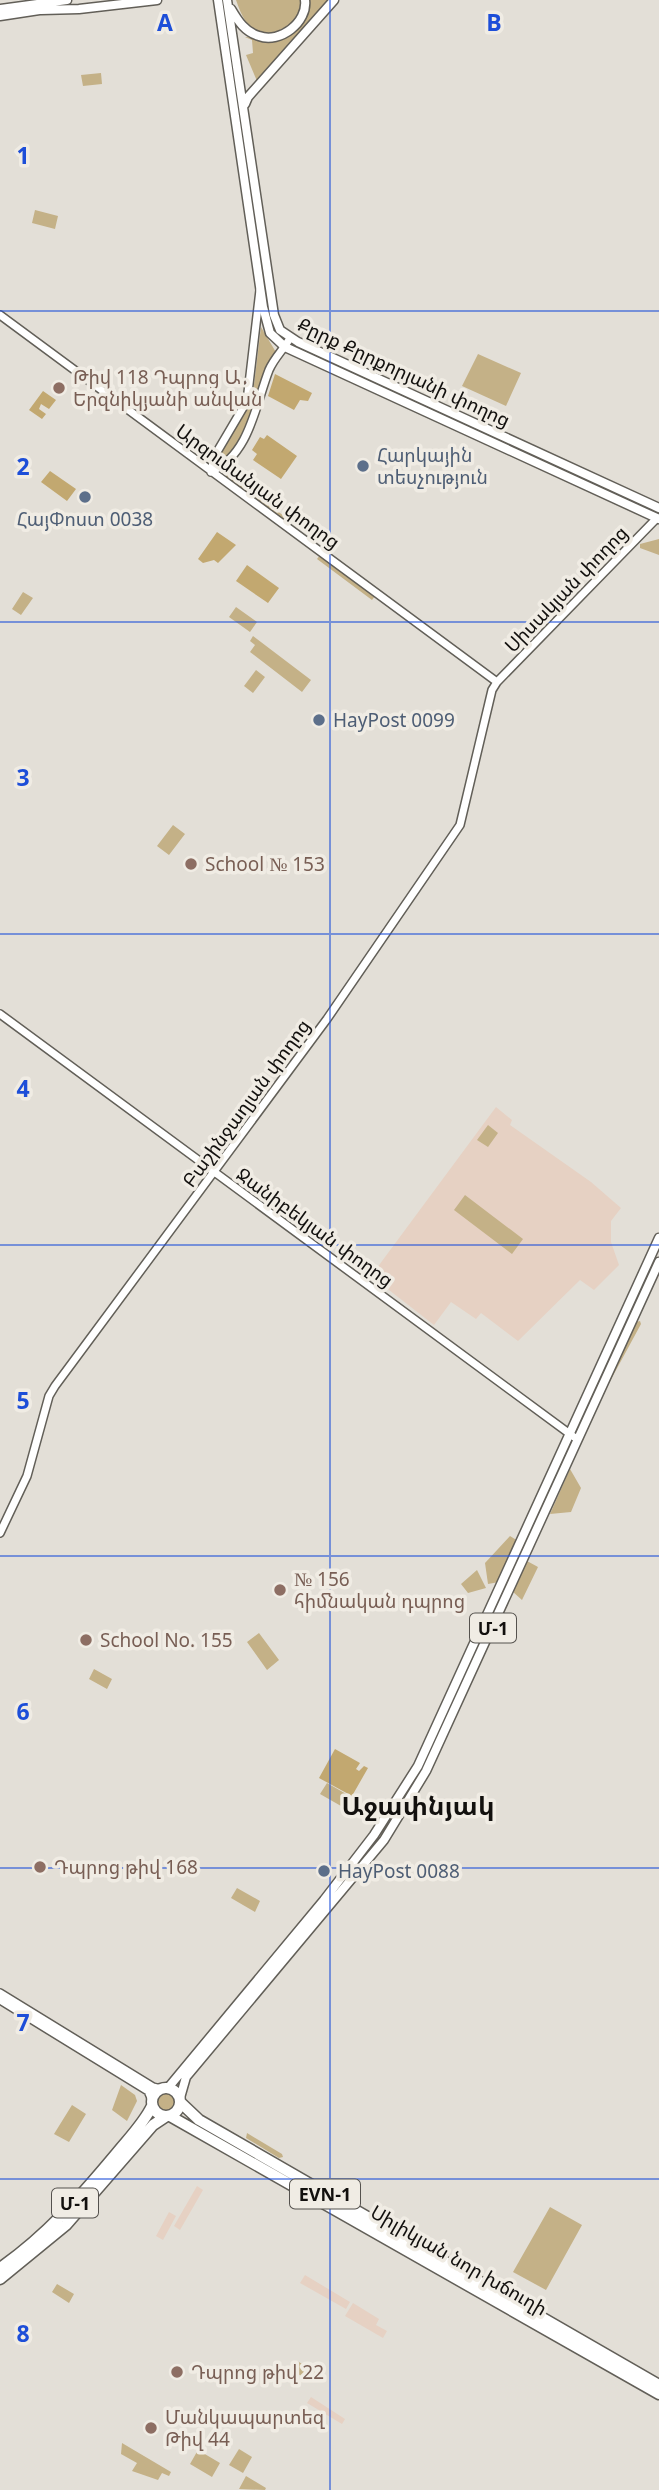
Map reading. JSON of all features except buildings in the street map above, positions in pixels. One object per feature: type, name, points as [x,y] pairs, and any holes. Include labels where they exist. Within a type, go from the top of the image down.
[{"type":"highway","points":[[165,2089],[180,2100],[176,2113],[167,2116],[157,2113],[152,2103],[165,2089]]},
{"type":"highway","name":"Սիլիկյան նոր խճուղի","points":[[180,2100],[199,2120],[659,2385]]},
{"type":"highway","name":"Մ-1","points":[[0,2268],[33,2244],[69,2210],[138,2127],[152,2103]]},
{"type":"highway","name":"Սիլիկյան նոր խճուղի","points":[[167,2116],[659,2394]]},
{"type":"highway","name":"Մ-1","points":[[0,2279],[24,2263],[66,2225],[153,2125],[167,2116]]},
{"type":"main road","points":[[2,11],[17,0]]},
{"type":"main road","points":[[2,11],[66,0]]},
{"type":"main road","points":[[41,10],[113,0]]},
{"type":"main road","points":[[2,11],[79,9],[157,0]]},
{"type":"main road","name":"Քըրք Քըրքորյանի փողոց","points":[[216,0],[221,15],[270,333],[285,348],[658,519]]},
{"type":"main road","points":[[227,2],[243,27],[266,38],[281,35],[301,21],[305,0]]},
{"type":"main road","points":[[244,107],[248,97],[334,0]]},
{"type":"main road","points":[[227,2],[244,107]]},
{"type":"main road","name":"Քըրք Քըրքորյանի փողոց","points":[[244,107],[274,315],[280,330],[290,338],[659,508]]},
{"type":"main road","points":[[211,471],[214,457],[247,401],[261,286]]},
{"type":"main road","name":"Արզումանյան փողոց","points":[[0,315],[497,682]]},
{"type":"main road","points":[[211,471],[228,461],[242,440],[257,410],[271,366],[290,338]]},
{"type":"main road","name":"Սիսակյան փողոց","points":[[497,682],[658,519]]},
{"type":"main road","name":"Բաշինջաղյան փողոց","points":[[0,1535],[27,1476],[48,1396],[373,954],[460,825],[492,690],[497,682]]},
{"type":"main road","name":"Ջանիբեկյան փողոց","points":[[0,1014],[569,1435],[578,1439]]},
{"type":"main road","name":"Մ-1","points":[[165,2089],[324,1900],[395,1804],[418,1766],[659,1238]]},
{"type":"main road","name":"Մ-1","points":[[180,2100],[186,2077],[384,1840],[405,1809],[450,1722],[659,1262]]},
{"type":"main road","points":[[0,1510],[9,1516]]},
{"type":"main road","points":[[0,1993],[153,2087],[165,2089]]},
{"type":"main road","points":[[0,2000],[148,2091],[152,2103]]},
{"type":"shaded area","points":[[236,0],[300,0],[302,6],[299,19],[277,31],[260,33],[247,23]]},
{"type":"shaded area","points":[[308,0],[331,0],[257,81],[246,55],[253,53],[252,40],[245,37],[267,41],[290,32],[306,16]]},
{"type":"shaded area","points":[[101,73],[102,84],[83,86],[81,75]]},
{"type":"shaded area","points":[[35,210],[58,216],[55,229],[32,223]]},
{"type":"shaded area","points":[[261,327],[277,354],[257,397],[253,393]]},
{"type":"shaded area","points":[[478,354],[521,373],[506,406],[462,386]]},
{"type":"shaded area","points":[[275,374],[312,393],[308,401],[300,400],[294,410],[268,396]]},
{"type":"shaded area","points":[[43,391],[56,400],[49,409],[41,404],[39,409],[46,414],[42,419],[29,410]]},
{"type":"shaded area","points":[[249,406],[253,411],[244,433],[235,448],[219,464],[217,459]]},
{"type":"shaded area","points":[[267,435],[297,456],[281,479],[253,460],[257,454],[252,450],[260,437],[264,439]]},
{"type":"shaded area","points":[[50,471],[76,489],[67,501],[41,482]]},
{"type":"shaded area","points":[[229,475],[292,522],[290,524],[224,476]]},
{"type":"shaded area","points":[[217,532],[236,545],[218,563],[214,560],[203,563],[198,559]]},
{"type":"shaded area","points":[[659,539],[659,555],[640,548],[640,544]]},
{"type":"shaded area","points":[[320,555],[375,596],[372,600],[317,559]]},
{"type":"shaded area","points":[[247,565],[279,588],[268,603],[236,581]]},
{"type":"shaded area","points":[[23,592],[33,598],[21,615],[12,609]]},
{"type":"shaded area","points":[[236,607],[257,622],[250,632],[229,617]]},
{"type":"shaded area","points":[[253,636],[311,680],[302,692],[250,652],[255,645],[250,641]]},
{"type":"shaded area","points":[[256,670],[265,677],[253,693],[244,686]]},
{"type":"shaded area","points":[[173,825],[185,834],[169,855],[157,846]]},
{"type":"shaded area","points":[[496,1107],[512,1120],[510,1125],[591,1182],[621,1208],[611,1221],[611,1242],[619,1265],[594,1290],[580,1280],[518,1341],[481,1313],[476,1319],[451,1302],[434,1325],[371,1276]]},
{"type":"shaded area","points":[[488,1125],[498,1133],[488,1147],[477,1140]]},
{"type":"shaded area","points":[[465,1195],[523,1239],[512,1254],[454,1210]]},
{"type":"shaded area","points":[[640,1321],[641,1324],[602,1396],[636,1322]]},
{"type":"shaded area","points":[[570,1469],[581,1488],[571,1512],[550,1514]]},
{"type":"shaded area","points":[[510,1536],[518,1541],[499,1582],[488,1584],[485,1563]]},
{"type":"shaded area","points":[[527,1561],[538,1567],[522,1600],[512,1591]]},
{"type":"shaded area","points":[[477,1570],[486,1588],[468,1593],[461,1584]]},
{"type":"shaded area","points":[[259,1633],[279,1660],[267,1670],[247,1642]]},
{"type":"shaded area","points":[[94,1669],[112,1679],[107,1689],[89,1679]]},
{"type":"shaded area","points":[[335,1749],[360,1763],[356,1769],[359,1771],[364,1766],[368,1768],[352,1796],[319,1778]]},
{"type":"shaded area","points":[[327,1783],[348,1795],[341,1806],[320,1794]]},
{"type":"shaded area","points":[[237,1888],[260,1901],[255,1912],[231,1898]]},
{"type":"shaded area","points":[[121,2085],[135,2095],[137,2101],[127,2121],[112,2110]]},
{"type":"shaded area","points":[[166,2091],[174,2094],[177,2102],[174,2110],[166,2113],[158,2110],[155,2102],[158,2094]]},
{"type":"shaded area","points":[[72,2105],[86,2114],[69,2142],[54,2134]]},
{"type":"shaded area","points":[[247,2133],[283,2157],[279,2158],[246,2138]]},
{"type":"shaded area","points":[[197,2186],[203,2190],[180,2230],[174,2226]]},
{"type":"shaded area","points":[[550,2207],[582,2225],[546,2290],[513,2272]]},
{"type":"shaded area","points":[[169,2212],[176,2216],[163,2240],[156,2236]]},
{"type":"shaded area","points":[[305,2275],[350,2302],[346,2309],[300,2283]]},
{"type":"shaded area","points":[[57,2284],[74,2294],[69,2303],[52,2292]]},
{"type":"shaded area","points":[[353,2303],[379,2319],[376,2325],[387,2331],[383,2338],[345,2316]]},
{"type":"shaded area","points":[[297,2361],[316,2372],[310,2381],[291,2370]]},
{"type":"shaded area","points":[[311,2397],[345,2419],[342,2424],[307,2403]]},
{"type":"shaded area","points":[[122,2443],[171,2472],[169,2476],[162,2473],[158,2480],[132,2471],[137,2463],[121,2454]]},
{"type":"shaded area","points":[[239,2449],[252,2457],[243,2473],[229,2465]]},
{"type":"shaded area","points":[[198,2450],[220,2463],[212,2477],[190,2464]]},
{"type":"shaded area","points":[[246,2476],[266,2488],[265,2490],[239,2489]]},
{"type":"place","name":"Թիվ 118 Դպրոց Ա․ Երզնիկյանի անվան","points":[[59,388]]},
{"type":"place","name":"Հարկային տեսչություն","points":[[363,466]]},
{"type":"place","name":"ՀայՓոստ 0038","points":[[85,497]]},
{"type":"place","name":"HayPost 0099","points":[[319,720]]},
{"type":"place","name":"School № 153","points":[[191,864]]},
{"type":"place","name":"№ 156 հիմնական դպրոց","points":[[280,1590]]},
{"type":"place","name":"School No. 155","points":[[86,1640]]},
{"type":"place","name":"Դպրոց թիվ 168","points":[[40,1867]]},
{"type":"place","name":"HayPost 0088","points":[[324,1871]]},
{"type":"place","name":"Դպրոց թիվ 22","points":[[177,2372]]},
{"type":"place","name":"Մանկապարտեզ Թիվ 44","points":[[151,2428]]},
{"type":"district","name":"Աջափնյակ","points":[[418,1805]]}]
